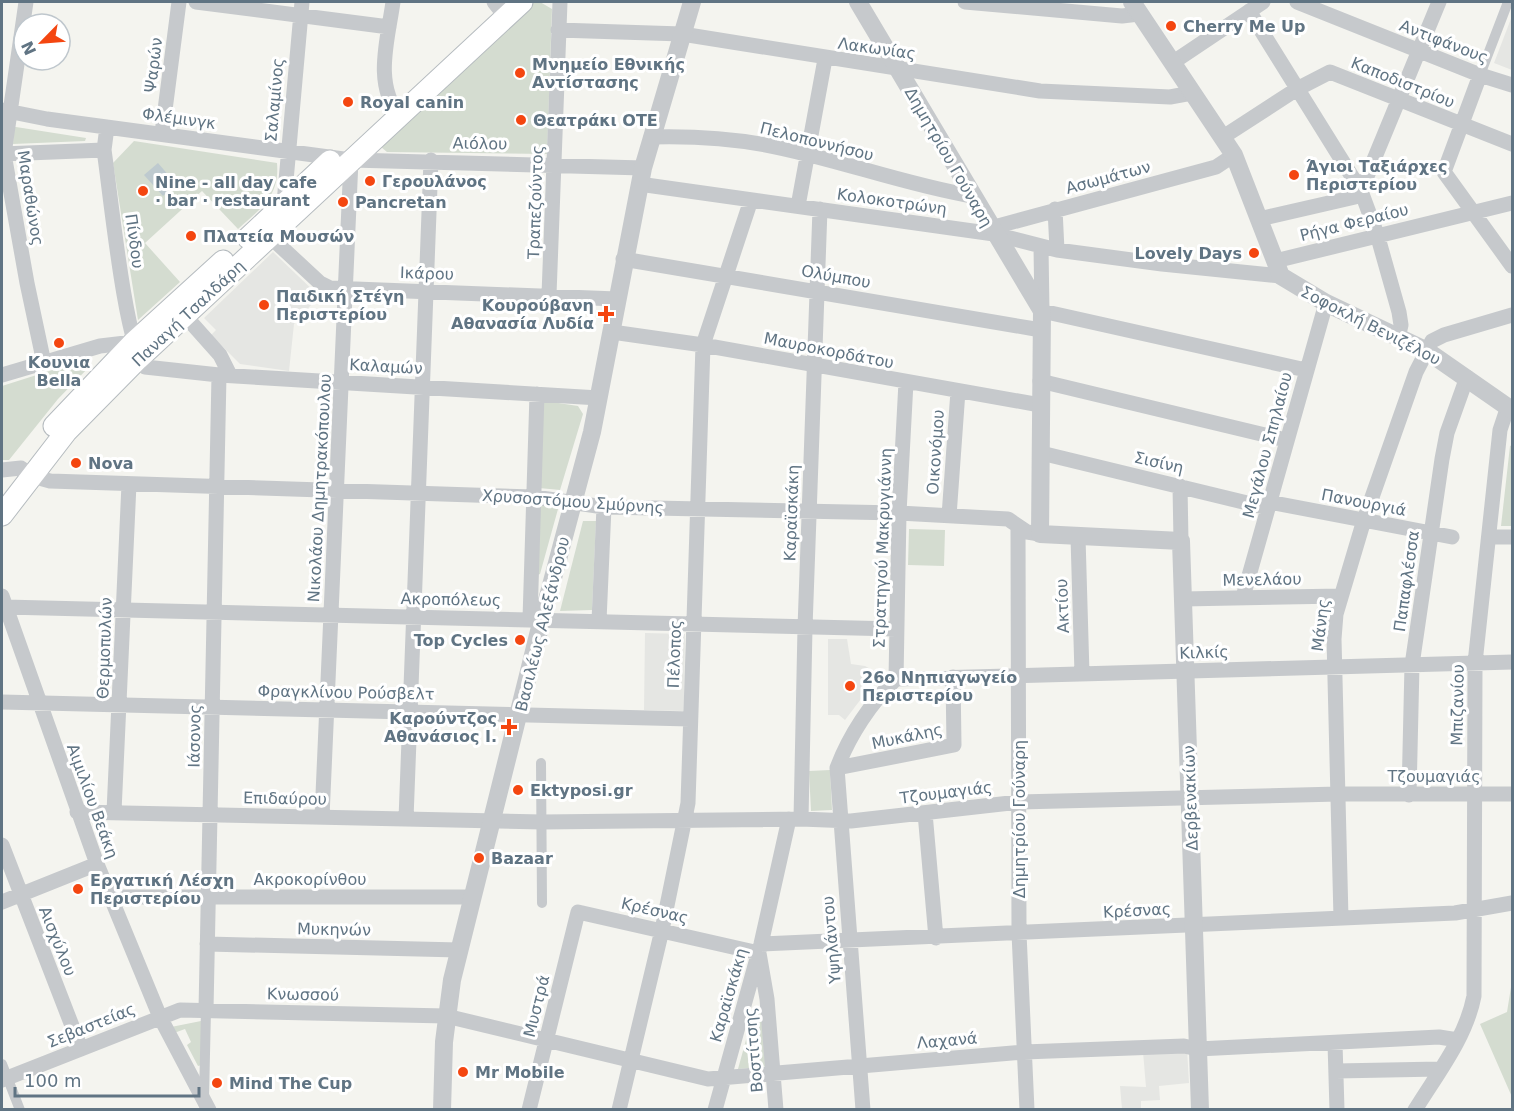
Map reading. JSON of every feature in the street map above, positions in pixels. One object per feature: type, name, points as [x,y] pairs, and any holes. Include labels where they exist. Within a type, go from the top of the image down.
[{"type":"main road","name":"Παναγή Τσαλδάρη","points":[[2,492],[18,472],[66,432],[136,351],[395,110],[499,7],[522,2]]},
{"type":"main road","name":"Παναγή Τσαλδάρη","points":[[265,232],[284,203],[343,158]]},
{"type":"main road","name":"Παναγή Τσαλδάρη","points":[[2,515],[18,472]]},
{"type":"street","name":"Μαραθώνος","points":[[26,2],[5,111],[3,154],[44,363]]},
{"type":"street","name":"Ψαρών","points":[[162,133],[179,2]]},
{"type":"street","points":[[196,2],[301,8],[389,27]]},
{"type":"street","points":[[393,2],[383,84],[395,110]]},
{"type":"street","name":"Τραπεζούντος","points":[[549,295],[560,2]]},
{"type":"street","name":"Βασιλέως Αλεξάνδρου","points":[[442,1110],[446,1016],[459,950],[520,713],[536,619],[574,501],[599,398],[623,260],[641,176],[692,2]]},
{"type":"street","name":"Δημητρίου Γούναρη","points":[[858,2],[994,234],[1042,311]]},
{"type":"street","points":[[965,2],[1122,16],[1136,8],[1234,155],[1278,269]]},
{"type":"street","points":[[1172,63],[1263,2]]},
{"type":"street","name":"Αντιφάνους","points":[[1297,2],[1480,75],[1512,85]]},
{"type":"street","points":[[1259,219],[1355,197],[1361,191],[1439,2]]},
{"type":"street","points":[[1508,2],[1460,124],[1444,172],[1512,266]]},
{"type":"street","name":"Σαλαμίνος","points":[[284,203],[301,8]]},
{"type":"street","points":[[1249,11],[1361,191],[1377,234],[1399,312],[1401,325],[1398,338]]},
{"type":"street","name":"Λακωνίας","points":[[558,30],[682,34],[825,59],[1070,94],[1170,97],[1192,93]]},
{"type":"street","points":[[798,206],[825,59]]},
{"type":"street","name":"Καποδιστρίου","points":[[1223,137],[1297,89],[1330,72],[1512,144]]},
{"type":"street","name":"Φλέμινγκ","points":[[5,111],[343,158]]},
{"type":"street","name":"Πίνδου","points":[[107,127],[104,150],[129,326],[136,351]]},
{"type":"street","name":"Πελοποννήσου","points":[[651,137],[733,140],[972,196]]},
{"type":"street","points":[[3,154],[104,150]]},
{"type":"street","name":"Ασωμάτων","points":[[994,234],[998,226],[1216,167],[1234,155]]},
{"type":"street","name":"Αιόλου","points":[[343,158],[554,163],[641,176]]},
{"type":"street","name":"Νικολάου Δημητρακόπουλου","points":[[322,817],[346,289],[343,158]]},
{"type":"street","points":[[406,819],[431,160]]},
{"type":"street","name":"Κολοκοτρώνη","points":[[641,176],[751,200],[994,234],[1057,250],[1161,264],[1278,269]]},
{"type":"street","name":"Πέλοπος","points":[[619,1110],[686,820],[703,345],[751,200]]},
{"type":"street","name":"Ρήγα Φεραίου","points":[[1278,269],[1377,234],[1512,203]]},
{"type":"street","name":"Καραϊσκάκη","points":[[715,1110],[795,819],[805,628],[820,209]]},
{"type":"street","points":[[1055,209],[1057,250]]},
{"type":"street","name":"Ικάρου","points":[[265,232],[320,284],[330,288],[617,298]]},
{"type":"street","points":[[1040,534],[1041,247]]},
{"type":"street","name":"Ολύμπου","points":[[623,260],[726,275],[1041,330]]},
{"type":"street","name":"Σοφοκλή Βενιζέλου","points":[[1278,269],[1326,303],[1426,351],[1510,408]]},
{"type":"street","name":"Μεγάλου Σπηλαίου","points":[[1243,597],[1326,303]]},
{"type":"street","points":[[180,310],[220,356],[225,375]]},
{"type":"street","points":[[1042,311],[1306,370]]},
{"type":"street","points":[[1426,351],[1432,341],[1444,335],[1512,315]]},
{"type":"street","name":"Μαυροκορδάτου","points":[[612,332],[703,345],[1040,405]]},
{"type":"street","points":[[2,375],[100,346],[136,351]]},
{"type":"street","name":"Καλαμών","points":[[136,351],[145,367],[225,375],[599,398]]},
{"type":"street","name":"Μάνης","points":[[1341,918],[1334,667],[1335,623],[1364,520],[1416,372],[1426,351]]},
{"type":"street","name":"Ιάσονος","points":[[207,1104],[207,944],[217,486],[225,375]]},
{"type":"street","name":"Παπαφλέσσα","points":[[1408,795],[1412,665],[1447,433],[1467,377]]},
{"type":"street","points":[[1040,381],[1286,440]]},
{"type":"street","name":"Στρατηγού Μακρυγιάννη","points":[[896,679],[899,513],[906,382]]},
{"type":"street","name":"Οικονόμου","points":[[949,516],[958,391]]},
{"type":"street","name":"Βασιλέως Αλεξάνδρου","points":[[536,619],[534,497],[537,394]]},
{"type":"street","name":"Μπιζανίου","points":[[1415,1110],[1458,1040],[1470,1014],[1474,996],[1475,663],[1500,430],[1510,408]]},
{"type":"street","name":"Σισίνη","points":[[1041,453],[1269,505]]},
{"type":"street","name":"Χρυσοστόμου Σμύρνης","points":[[18,472],[50,482],[534,497],[604,507],[899,513],[1008,519],[1018,528],[1040,534],[1181,541]]},
{"type":"street","name":"Θερμοπυλών","points":[[114,812],[129,484]]},
{"type":"street","name":"Δερβενακίων","points":[[1180,486],[1200,1110]]},
{"type":"street","name":"Πανουργιά","points":[[1269,505],[1452,537]]},
{"type":"street","points":[[599,621],[604,507]]},
{"type":"street","name":"Δημητρίου Γούναρη","points":[[1018,528],[1019,933],[1027,1110]]},
{"type":"street","name":"Ακτίου","points":[[1078,537],[1082,674]]},
{"type":"street","points":[[1489,537],[1512,537]]},
{"type":"street","name":"Μενελάου","points":[[1183,599],[1341,596]]},
{"type":"street","name":"Ακροπόλεως","points":[[3,602],[214,613],[896,629]]},
{"type":"street","name":"Αιμιλίου Βεάκη","points":[[3,602],[37,702],[110,897],[160,1017],[207,1104]]},
{"type":"street","name":"Κιλκίς","points":[[896,679],[1512,662]]},
{"type":"street","name":"Μυκάλης","points":[[837,768],[954,745],[953,677]]},
{"type":"street","points":[[837,768],[845,747],[878,699],[896,679]]},
{"type":"street","name":"Φραγκλίνου Ρούσβελτ","points":[[2,702],[690,719]]},
{"type":"street","points":[[541,763],[542,903]]},
{"type":"street","name":"Υψηλάντου","points":[[837,768],[863,1110]]},
{"type":"street","name":"Τζουμαγιάς","points":[[492,820],[542,822],[840,820],[1019,802],[1338,794],[1512,794]]},
{"type":"street","name":"Επιδαύρου","points":[[77,812],[492,820]]},
{"type":"street","points":[[925,813],[936,938]]},
{"type":"street","name":"Αισχύλου","points":[[2,845],[81,1049]]},
{"type":"street","points":[[2,902],[97,864]]},
{"type":"street","name":"Ακροκορίνθου","points":[[110,897],[473,897]]},
{"type":"street","name":"Κρέσνας","points":[[578,912],[760,949],[849,941],[1473,910],[1495,904],[1512,903]]},
{"type":"street","name":"Μυστρά","points":[[529,1110],[578,912]]},
{"type":"street","name":"Μυκηνών","points":[[207,944],[459,950]]},
{"type":"street","name":"Βοστίτσης","points":[[760,949],[767,999],[776,1110]]},
{"type":"street","name":"Κνωσσού","points":[[160,1017],[180,1010],[446,1016]]},
{"type":"street","name":"Λαχανά","points":[[446,1016],[708,1078],[1024,1052],[1184,1046],[1198,1049],[1439,1036],[1458,1040]]},
{"type":"street","name":"Σεβαστείας","points":[[3,1074],[81,1049],[160,1017]]},
{"type":"street","points":[[1335,1043],[1337,1110]]},
{"type":"street","points":[[1336,1071],[1440,1069]]},
{"type":"street","points":[[3,1074],[20,1110]]},
{"type":"shaded area","points":[[529,2],[540,2],[552,9],[547,154],[387,152],[381,147],[381,140]]},
{"type":"shaded area","points":[[1512,16],[1512,70],[1494,63]]},
{"type":"shaded area","points":[[14,127],[86,138],[85,141],[13,144]]},
{"type":"shaded area","points":[[134,141],[277,163],[277,175],[272,194],[261,208],[238,229],[202,191],[145,243],[180,282],[138,320],[113,163]]},
{"type":"shaded area","points":[[158,163],[176,184],[163,196],[144,175]]},
{"type":"shaded area","name":"Παιδική Στέγη Περιστερίου","points":[[273,252],[319,296],[294,324],[289,371],[240,364],[211,335],[216,330],[204,318]]},
{"type":"shaded area","points":[[87,359],[91,365],[58,399],[9,460],[2,460],[2,386]]},
{"type":"shaded area","points":[[545,401],[578,406],[583,414],[560,490],[539,488],[540,404]]},
{"type":"shaded area","points":[[1512,445],[1512,526],[1501,526],[1510,446]]},
{"type":"shaded area","points":[[540,504],[556,504],[558,509],[540,574],[537,575]]},
{"type":"shaded area","points":[[583,521],[596,521],[592,610],[560,611]]},
{"type":"shaded area","points":[[909,529],[945,530],[944,566],[908,565]]},
{"type":"shaded area","points":[[645,633],[685,634],[684,711],[644,710]]},
{"type":"shaded area","name":"26ο Νηπιαγωγείο Περιστερίου","points":[[828,639],[847,639],[851,664],[865,666],[880,674],[845,720],[839,715],[828,715]]},
{"type":"shaded area","points":[[830,770],[832,810],[811,811],[809,771]]},
{"type":"shaded area","points":[[1512,981],[1512,1097],[1480,1024],[1507,1012]]},
{"type":"shaded area","points":[[754,1011],[762,1011],[769,1066],[738,1069]]},
{"type":"shaded area","points":[[201,1021],[202,1065],[198,1066],[187,1045],[191,1042],[185,1029],[174,1033],[171,1027]]},
{"type":"shaded area","points":[[1187,1049],[1189,1083],[1159,1086],[1160,1100],[1141,1101],[1141,1109],[1122,1109],[1120,1086],[1146,1087],[1143,1052]]},
{"type":"place","name":"Cherry Me Up","points":[[1171,26]]},
{"type":"place","name":"Μνημείο Εθνικής Αντίστασης","points":[[520,73]]},
{"type":"place","name":"Royal canin","points":[[348,102]]},
{"type":"place","name":"Θεατράκι ΟΤΕ","points":[[521,120]]},
{"type":"place","name":"Άγιοι Ταξιάρχες Περιστερίου","points":[[1294,175]]},
{"type":"place","name":"Γερουλάνος","points":[[370,181]]},
{"type":"place","name":"Nine - all day cafe · bar · restaurant","points":[[143,191]]},
{"type":"place","name":"Pancretan","points":[[343,202]]},
{"type":"place","name":"Πλατεία Μουσών","points":[[191,236]]},
{"type":"place","name":"Lovely Days","points":[[1254,253]]},
{"type":"place","name":"Παιδική Στέγη Περιστερίου","points":[[264,305]]},
{"type":"place","name":"Κουρούβανη Αθανασία Λυδία","points":[[606,314]]},
{"type":"place","name":"Κουνια Bella","points":[[59,343]]},
{"type":"place","name":"Nova","points":[[76,463]]},
{"type":"place","name":"Top Cycles","points":[[520,640]]},
{"type":"place","name":"26ο Νηπιαγωγείο Περιστερίου","points":[[850,686]]},
{"type":"place","name":"Καρούντζος Αθανάσιος Ι.","points":[[509,727]]},
{"type":"place","name":"Ektyposi.gr","points":[[518,790]]},
{"type":"place","name":"Bazaar","points":[[479,858]]},
{"type":"place","name":"Εργατική Λέσχη Περιστερίου","points":[[78,889]]},
{"type":"place","name":"Mr Mobile","points":[[463,1072]]},
{"type":"place","name":"Mind The Cup","points":[[217,1083]]}]
